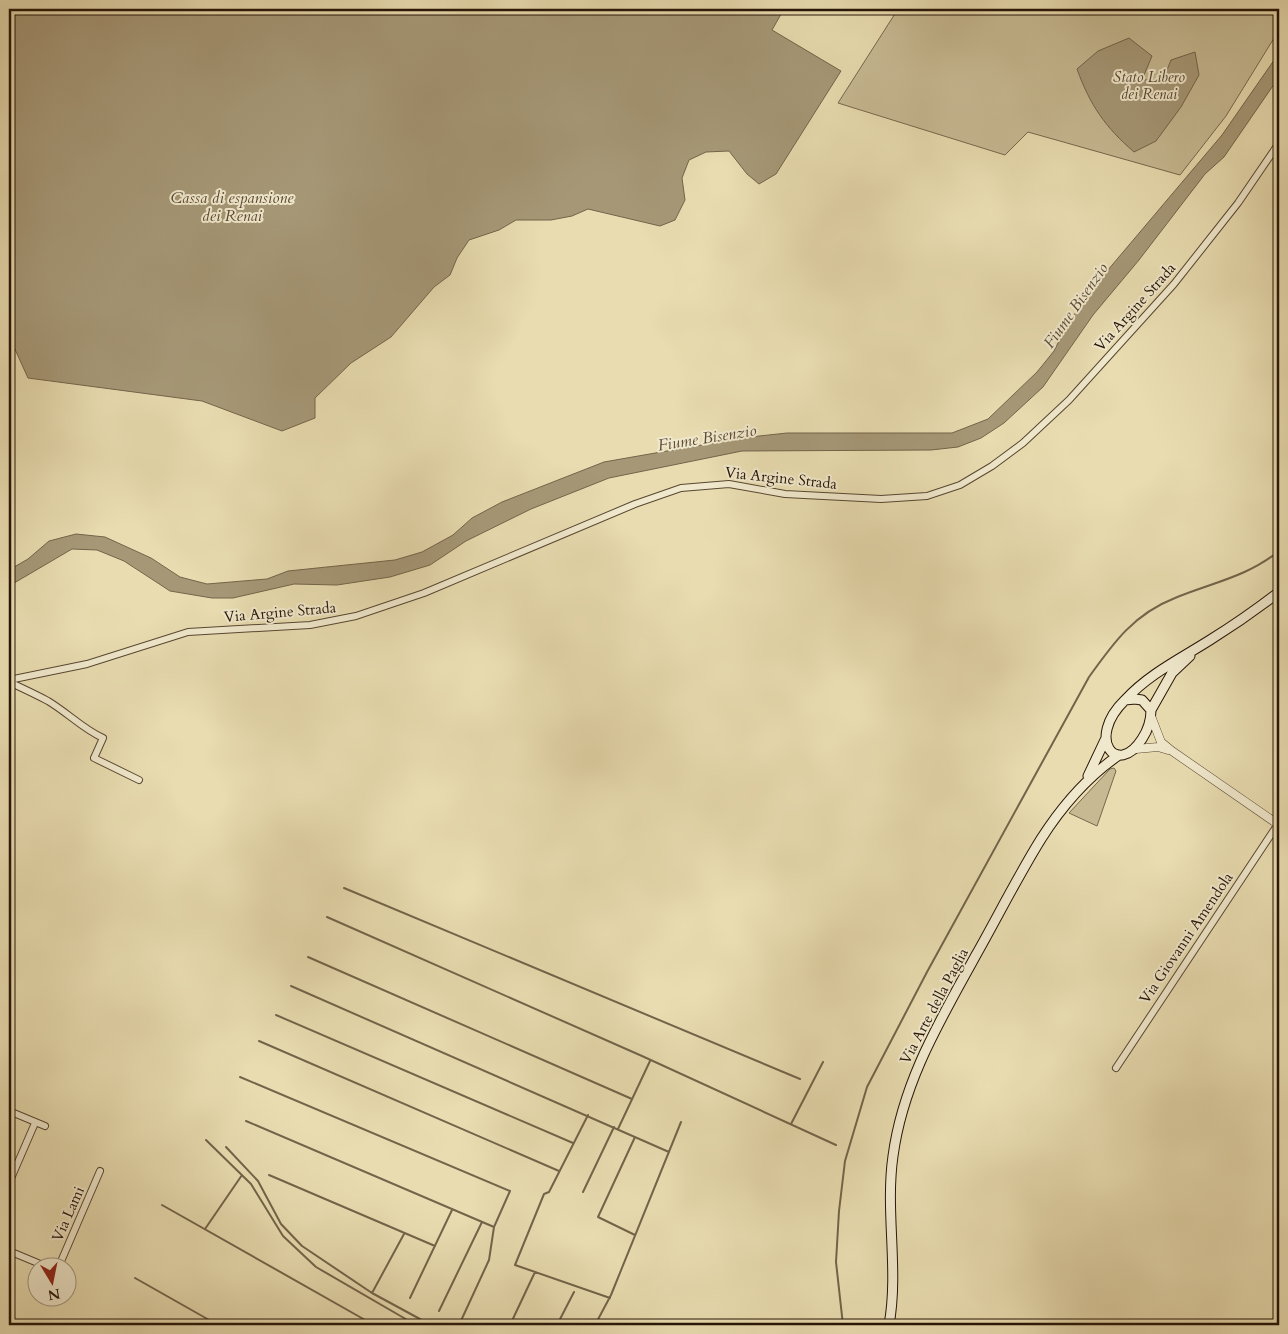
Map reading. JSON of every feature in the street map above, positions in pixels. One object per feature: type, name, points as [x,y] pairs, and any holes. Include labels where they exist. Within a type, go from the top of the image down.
[{"type":"main road","name":"Via Arte della Paglia","points":[[889,1325],[893,1280],[890,1208],[891,1170],[900,1118],[911,1081],[922,1055],[1031,855],[1057,815],[1082,786],[1092,770],[1105,740],[1111,719],[1125,700],[1137,688],[1170,663],[1245,618],[1279,592]]},
{"type":"main road","name":"Via Arte della Paglia","points":[[1082,786],[1119,755],[1124,755],[1136,749],[1149,728],[1151,713],[1172,673],[1208,641]]},
{"type":"main road","points":[[1125,700],[1142,700],[1151,713]]},
{"type":"main road","points":[[1105,740],[1107,748],[1119,755]]},
{"type":"street","name":"Via Argine Strada","points":[[9,681],[87,664],[188,632],[310,624],[356,616],[424,593],[635,504],[681,488],[729,484],[785,494],[881,499],[927,496],[960,485],[992,466],[1023,443],[1069,400],[1174,284],[1238,203],[1279,143]]},
{"type":"street","points":[[9,681],[48,701],[82,724],[86,731],[103,738],[94,758],[139,780]]},
{"type":"street","name":"Via Giovanni Amendola","points":[[1116,1068],[1279,825],[1172,751],[1162,742],[1151,713]]},
{"type":"street","name":"Via Giovanni Amendola","points":[[1136,749],[1158,747],[1172,751]]},
{"type":"street","points":[[9,1111],[45,1126]]},
{"type":"street","points":[[9,1183],[35,1123]]},
{"type":"street","name":"Via Lami","points":[[63,1256],[100,1171]]},
{"type":"street","points":[[9,1251],[28,1259]]},
{"type":"green space","name":"Stato Libero dei Renai","points":[[898,9],[1279,9],[1279,30],[1226,116],[1180,175],[1028,132],[1005,155],[838,103]]},
{"type":"green space","points":[[1114,768],[1116,771],[1097,826],[1069,813],[1110,769]]},
{"type":"water","name":"Cassa di espansione dei Renai","points":[[9,9],[784,9],[772,30],[841,71],[776,174],[759,184],[747,174],[729,151],[706,152],[689,160],[682,178],[685,200],[675,220],[660,226],[588,209],[572,216],[551,220],[516,220],[499,230],[469,240],[457,258],[450,275],[434,287],[391,337],[351,363],[315,398],[315,418],[282,431],[202,401],[28,378],[9,336]]},
{"type":"water","points":[[1129,38],[1152,56],[1142,80],[1163,80],[1171,60],[1195,52],[1199,75],[1181,107],[1156,141],[1134,152],[1115,134],[1100,115],[1087,94],[1077,69],[1098,51]]},
{"type":"water","points":[[1279,53],[1279,77],[1224,157],[1205,174],[1139,260],[1093,315],[1043,387],[1004,423],[981,438],[958,447],[931,450],[742,451],[609,478],[531,509],[466,541],[430,565],[390,577],[337,585],[294,584],[233,598],[212,598],[170,591],[124,561],[97,550],[72,549],[9,586],[9,570],[28,559],[49,541],[76,534],[105,537],[151,558],[180,577],[207,584],[267,579],[288,571],[395,560],[422,552],[453,535],[472,518],[502,502],[604,462],[741,438],[787,433],[952,433],[988,419],[1037,372],[1054,351],[1067,325],[1091,290],[1222,135]]},
{"type":"waterway","points":[[843,1325],[836,1262],[839,1211],[845,1161],[867,1087],[927,972],[1089,677],[1116,641],[1148,612],[1175,598],[1242,573],[1267,560],[1279,551]]},
{"type":"waterway","points":[[344,888],[800,1079]]},
{"type":"waterway","points":[[327,917],[642,1056],[836,1145]]},
{"type":"waterway","points":[[308,957],[632,1099]]},
{"type":"waterway","points":[[291,986],[669,1152]]},
{"type":"waterway","points":[[276,1015],[573,1143]]},
{"type":"waterway","points":[[259,1041],[559,1171]]},
{"type":"waterway","points":[[618,1129],[650,1061]]},
{"type":"waterway","points":[[791,1124],[823,1062]]},
{"type":"waterway","points":[[240,1077],[510,1191],[494,1227],[489,1260],[459,1325]]},
{"type":"waterway","points":[[588,1115],[549,1192],[544,1194],[515,1265],[610,1298]]},
{"type":"waterway","points":[[246,1121],[494,1227]]},
{"type":"waterway","points":[[595,1325],[611,1295],[681,1122]]},
{"type":"waterway","points":[[583,1192],[614,1127]]},
{"type":"waterway","points":[[635,1137],[598,1217],[635,1235]]},
{"type":"waterway","points":[[206,1140],[251,1184],[283,1236],[316,1267],[416,1325]]},
{"type":"waterway","points":[[226,1147],[258,1181],[281,1224],[302,1246],[372,1293],[431,1325]]},
{"type":"waterway","points":[[205,1229],[242,1175]]},
{"type":"waterway","points":[[269,1175],[435,1246]]},
{"type":"waterway","points":[[162,1205],[374,1325]]},
{"type":"waterway","points":[[410,1298],[452,1210]]},
{"type":"waterway","points":[[439,1311],[482,1222]]},
{"type":"waterway","points":[[372,1293],[404,1234]]},
{"type":"waterway","points":[[510,1325],[535,1272]]},
{"type":"waterway","points":[[135,1278],[218,1325]]},
{"type":"waterway","points":[[557,1325],[574,1292]]},
{"type":"water label","name":"Fiume Bisenzio","points":[[1075,305]]},
{"type":"water label","name":"Fiume Bisenzio","points":[[707,437]]}]
